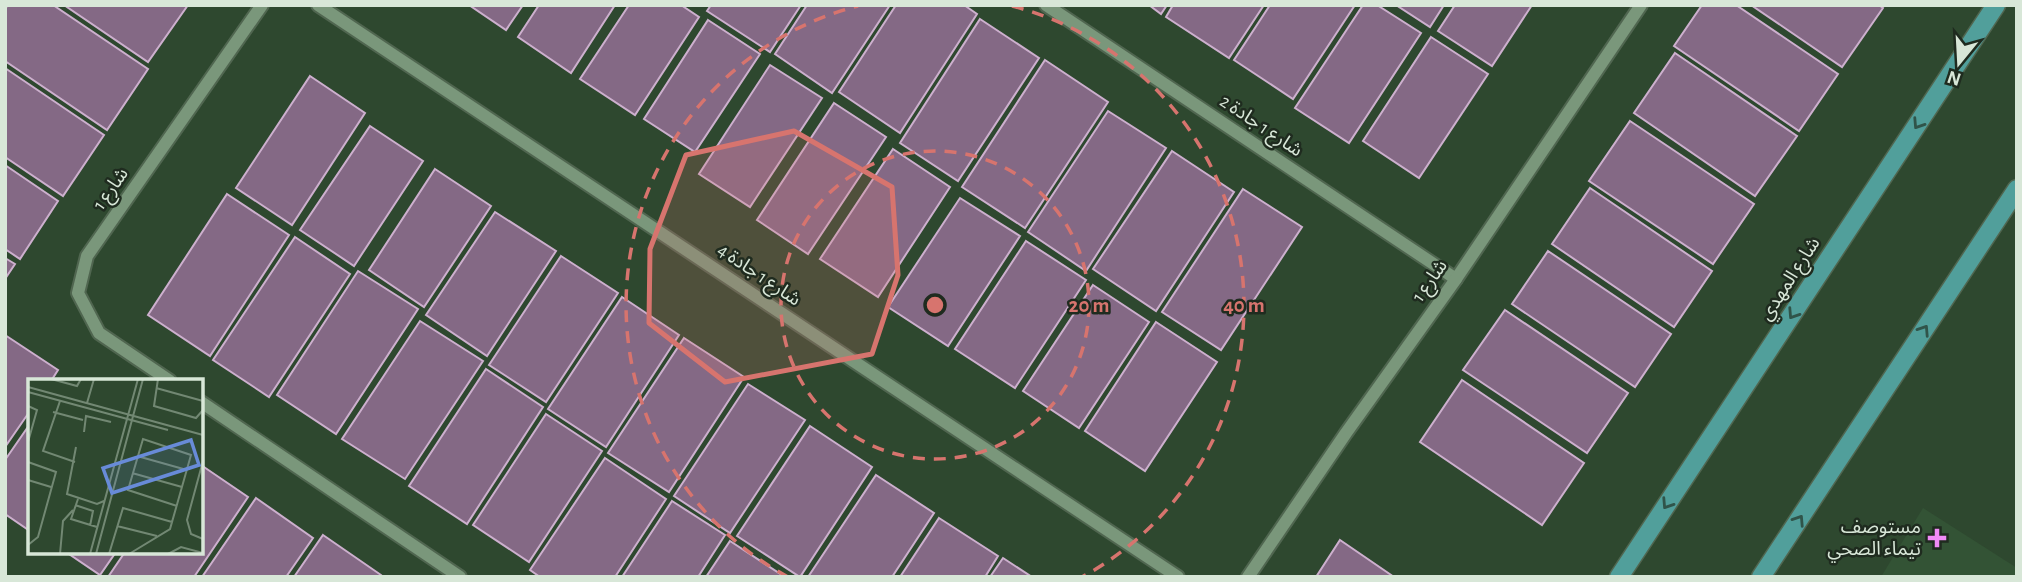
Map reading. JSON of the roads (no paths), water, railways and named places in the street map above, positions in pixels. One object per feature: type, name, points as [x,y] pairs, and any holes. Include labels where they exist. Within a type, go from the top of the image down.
[{"type":"main road","name":"شارع المهدي","points":[[1619,577],[1996,5]]},
{"type":"main road","points":[[1762,577],[2017,189]]},
{"type":"street","name":"شارع 1","points":[[167,379],[99,333],[78,293],[87,256],[262,5]]},
{"type":"street","name":"شارع 1 جادة 4","points":[[318,5],[1178,577]]},
{"type":"street","name":"شارع 1 جادة 2","points":[[1046,5],[1456,279]]},
{"type":"street","name":"شارع 1","points":[[1248,577],[1456,279],[1641,5]]},
{"type":"street","points":[[203,403],[460,577]]},
{"type":"place","name":"مستوصف تيماء الصحي","points":[[1937,538]]}]
